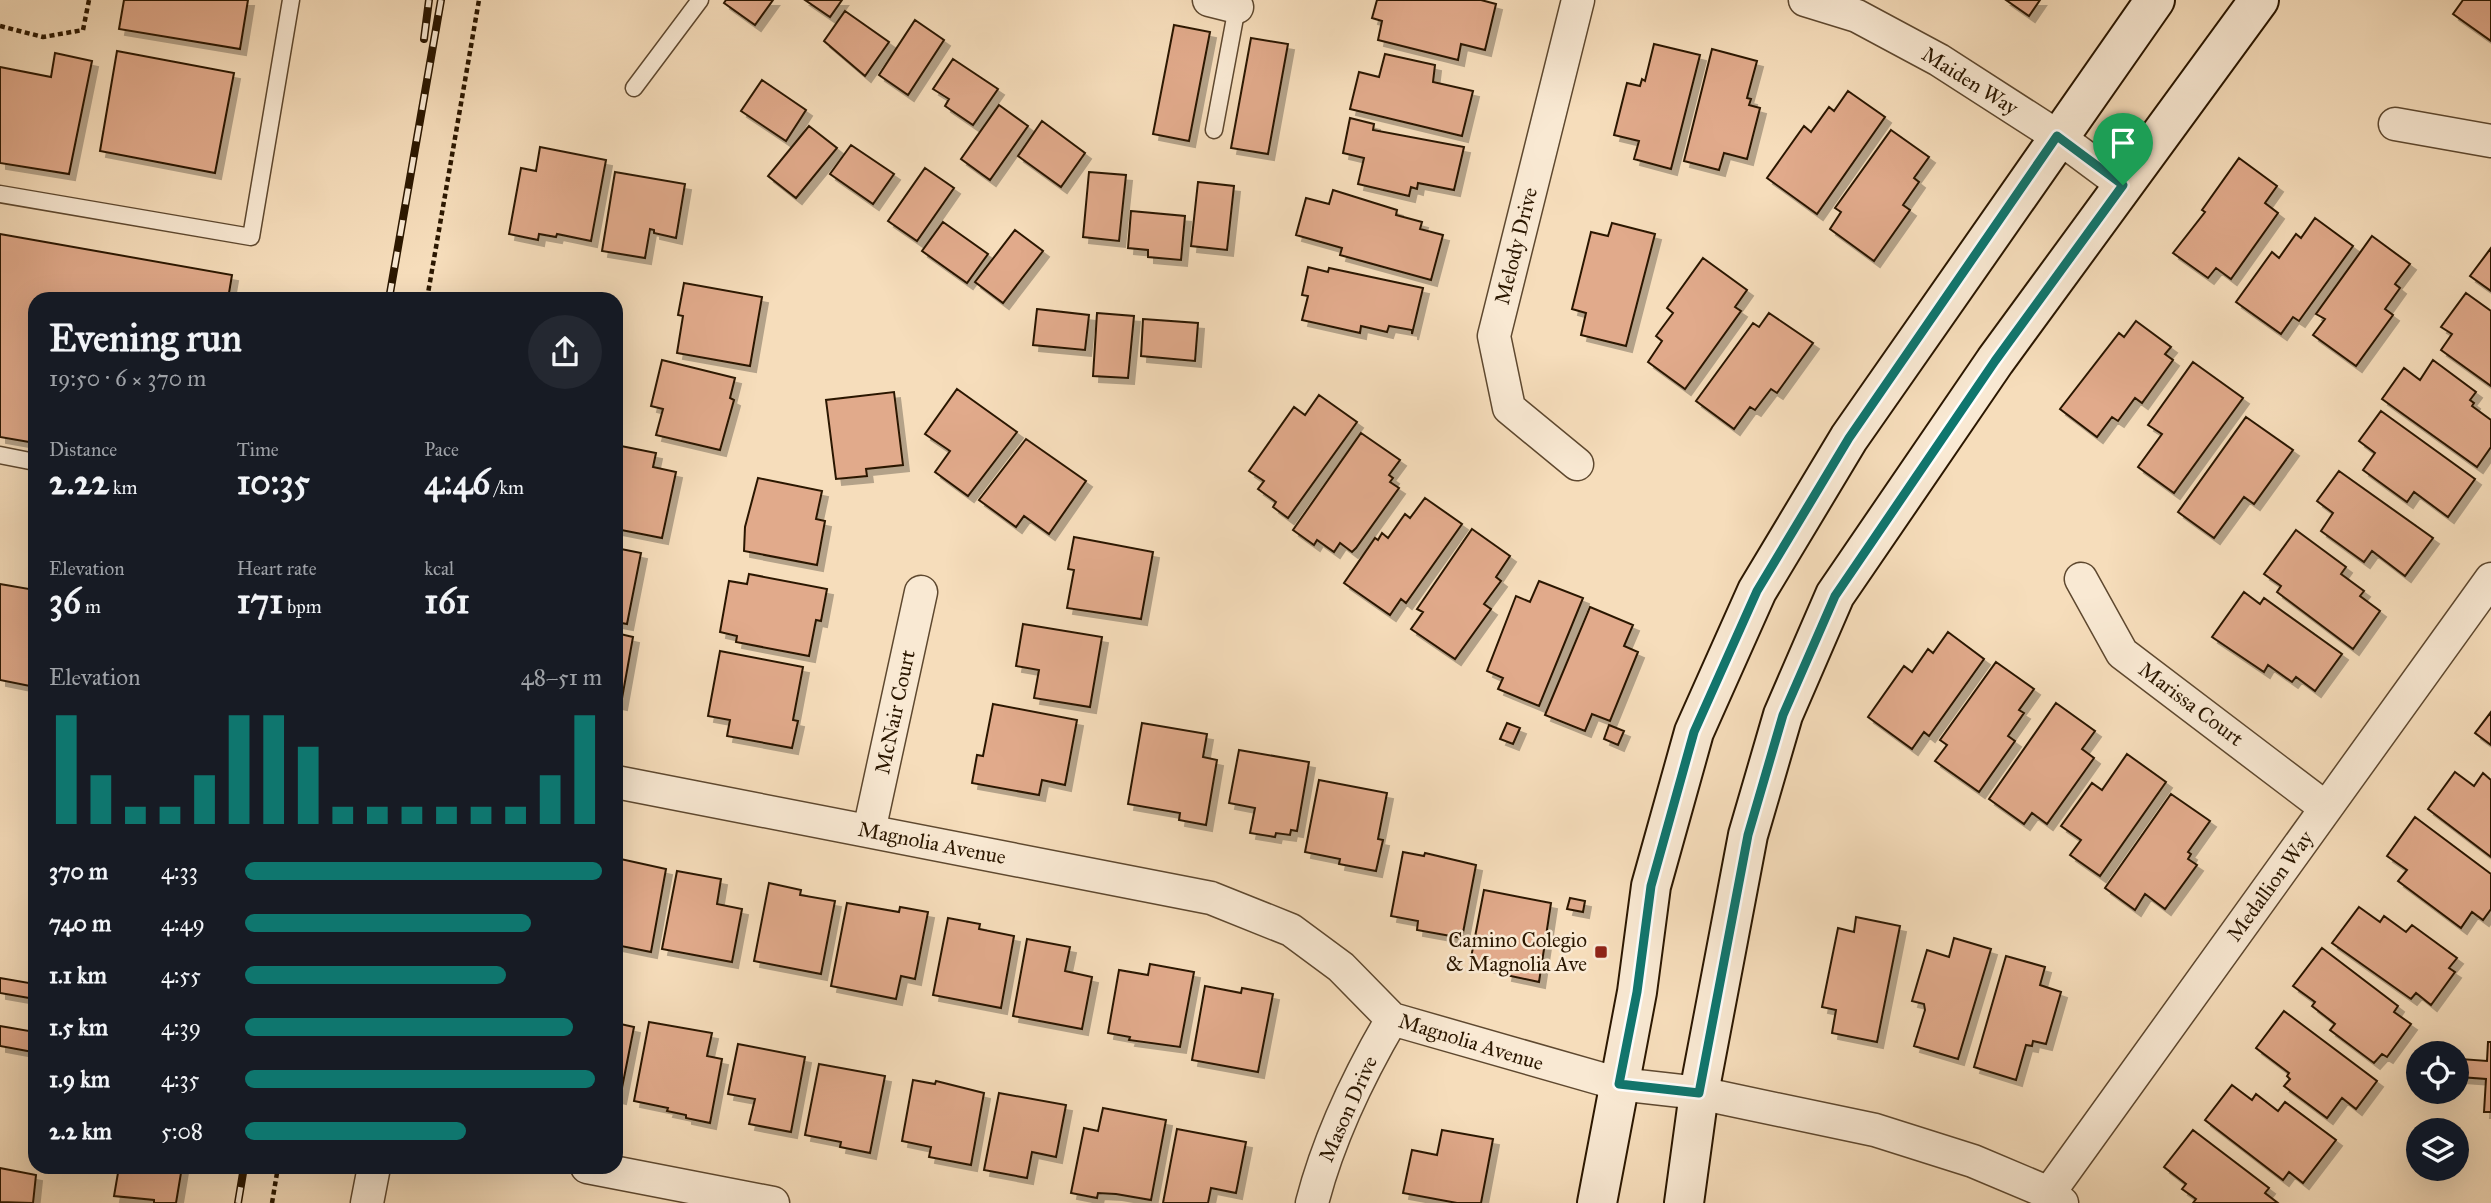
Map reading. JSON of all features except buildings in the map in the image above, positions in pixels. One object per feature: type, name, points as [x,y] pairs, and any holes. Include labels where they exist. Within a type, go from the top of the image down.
[{"type":"street","name":"Melody Drive","points":[[1577,464],[1509,408],[1494,336],[1578,0]]},
{"type":"street","name":"Maiden Way","points":[[1805,0],[1857,16],[1939,60],[2057,136],[2123,185]]},
{"type":"street","points":[[1597,1203],[1655,873],[1694,732],[1757,591],[1849,438],[2057,136],[2155,0]]},
{"type":"street","points":[[1684,1203],[1699,1093],[1748,835],[1783,715],[1835,596],[1995,361],[2259,0]]},
{"type":"street","points":[[2395,124],[2491,141]]},
{"type":"street","name":"Marissa Court","points":[[2081,579],[2122,653],[2326,808]]},
{"type":"street","name":"Medallion Way","points":[[2055,1198],[2326,808],[2491,579]]},
{"type":"street","name":"McNair Court","points":[[869,831],[921,592]]},
{"type":"street","name":"Magnolia Avenue","points":[[623,783],[1211,898],[1291,930],[1341,967],[1392,1019],[1619,1084],[1699,1093],[1875,1130],[1973,1161],[2055,1198]]},
{"type":"street","name":"Mason Drive","points":[[1312,1203],[1322,1161],[1363,1069],[1392,1019]]},
{"type":"street","points":[[367,1203],[373,1174]]},
{"type":"street","points":[[623,1174],[773,1203]]},
{"type":"lane","points":[[0,194],[251,237],[290,0]]},
{"type":"lane","points":[[634,88],[700,0]]},
{"type":"lane","points":[[1214,130],[1223,4]]},
{"type":"lane","points":[[0,455],[28,461]]},
{"type":"path","points":[[0,26],[43,37],[83,30],[89,0]]},
{"type":"path","points":[[428,292],[479,0]]},
{"type":"path","points":[[272,1203],[277,1174]]},
{"type":"railway","points":[[424,39],[429,0]]},
{"type":"railway","points":[[390,292],[441,0]]},
{"type":"railway","points":[[238,1203],[243,1174]]},
{"type":"place","name":"Camino Colegio & Magnolia Ave","points":[[1601,952]]},
{"type":"route","points":[[2057,136],[2123,185],[1995,361],[1835,596],[1783,715],[1748,835],[1699,1093],[1619,1084],[1637,992],[1651,886],[1694,732],[1757,591],[1849,438],[2057,136]]}]
